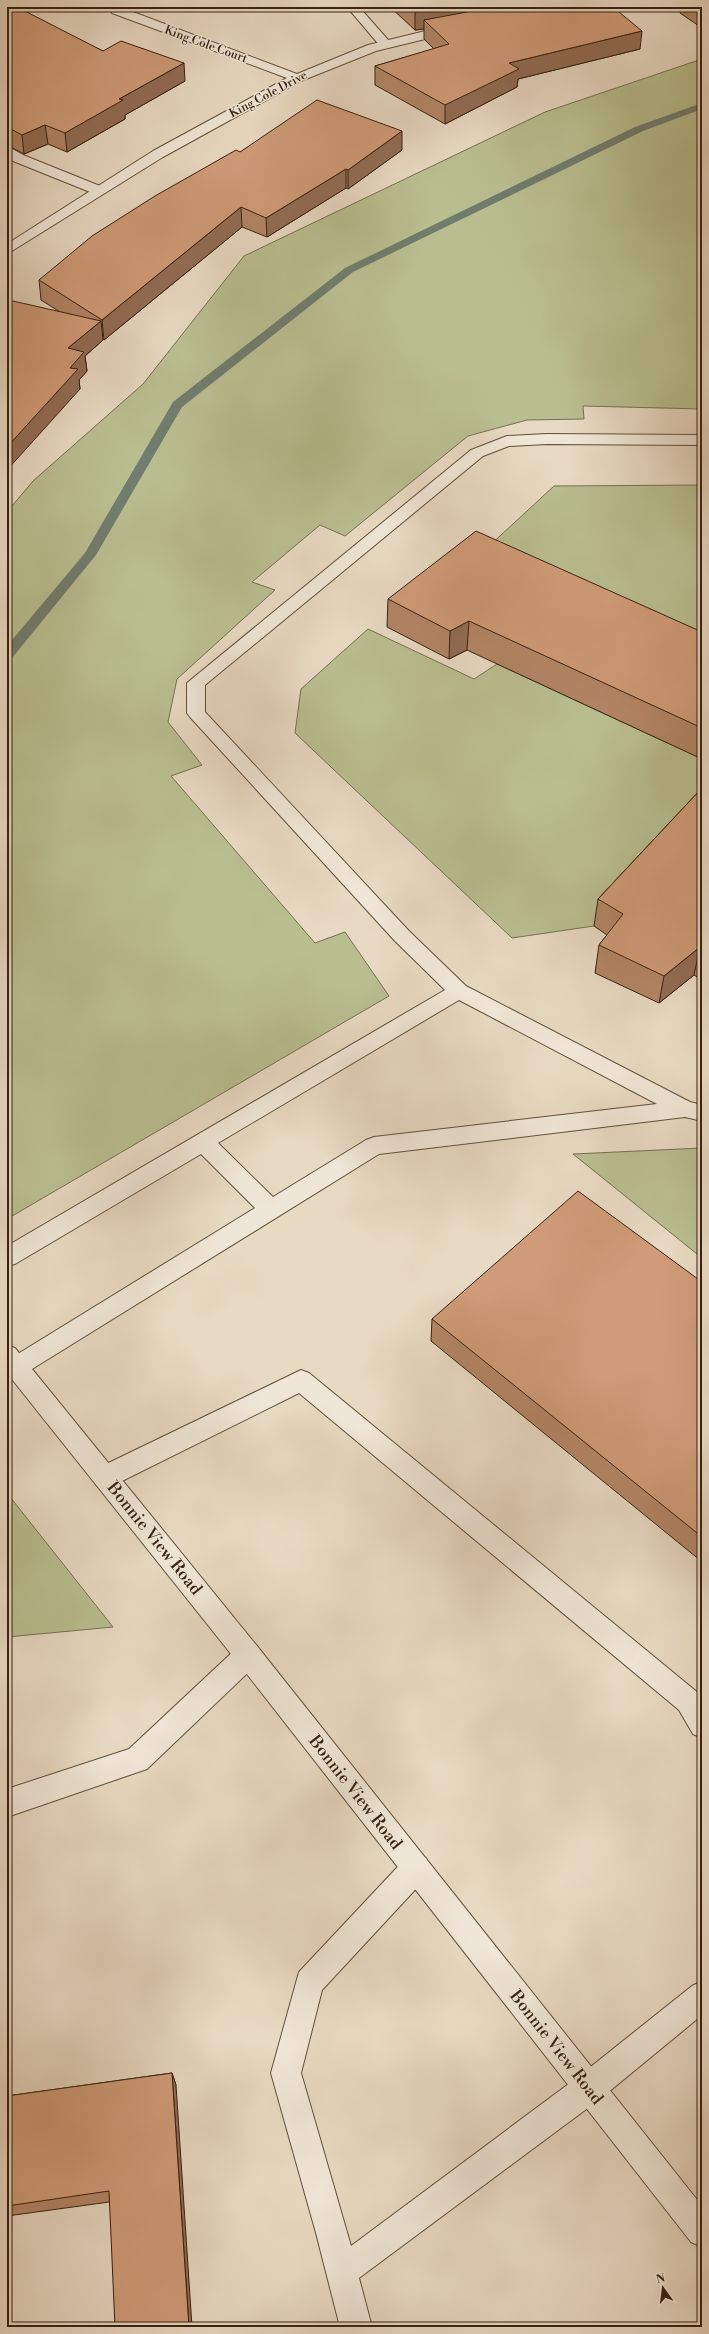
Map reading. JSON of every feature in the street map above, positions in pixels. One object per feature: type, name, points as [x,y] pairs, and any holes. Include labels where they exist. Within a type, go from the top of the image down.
[{"type":"street","points":[[353,7],[385,44]]},
{"type":"street","name":"King Cole Court","points":[[116,10],[297,78]]},
{"type":"street","name":"King Cole Drive","points":[[7,250],[158,154],[297,78],[385,44],[467,25]]},
{"type":"street","points":[[7,150],[18,158],[100,191]]},
{"type":"street","points":[[694,1111],[459,991],[402,936],[196,713],[196,683],[477,453],[507,441],[547,439],[702,440]]},
{"type":"street","points":[[7,1257],[459,991]]},
{"type":"street","points":[[12,1361],[271,1210],[374,1146],[694,1111]]},
{"type":"street","points":[[202,1141],[271,1210]]},
{"type":"street","name":"Bonnie View Road","points":[[12,1361],[248,1655],[702,2231]]},
{"type":"street","points":[[105,1477],[301,1380],[688,1702],[702,1725]]},
{"type":"street","points":[[7,1803],[137,1760],[248,1655]]},
{"type":"street","points":[[356,2327],[286,2073],[309,1982],[416,1868]]},
{"type":"street","points":[[342,2272],[589,2088],[702,1996]]},
{"type":"green space","points":[[702,59],[702,409],[583,406],[584,419],[527,420],[468,436],[345,536],[320,525],[252,582],[275,590],[177,679],[168,722],[202,765],[171,776],[315,943],[345,932],[389,996],[7,1219],[7,512],[33,481],[143,384],[244,256],[545,112]]},
{"type":"green space","points":[[702,485],[702,663],[474,560],[554,486]]},
{"type":"green space","points":[[368,629],[474,679],[497,664],[702,759],[702,811],[594,926],[512,938],[295,733],[301,689]]},
{"type":"green space","points":[[702,1148],[702,1258],[573,1154]]},
{"type":"green space","points":[[7,1493],[113,1627],[7,1637]]},
{"type":"building","points":[[7,7],[17,7],[103,51],[121,41],[184,63],[119,99],[123,100],[65,133],[45,125],[22,135],[7,127]]},
{"type":"building","points":[[410,7],[441,7],[415,12]]},
{"type":"building","points":[[494,7],[613,7],[642,31],[509,63],[519,69],[445,105],[375,66],[449,44],[424,20]]},
{"type":"building","points":[[317,100],[402,131],[348,170],[346,169],[266,218],[241,207],[102,320],[39,280],[92,236],[155,196],[236,150],[240,152]]},
{"type":"building","points":[[13,301],[101,321],[68,348],[84,352],[70,368],[78,369],[7,447],[7,307]]},
{"type":"building","points":[[476,531],[702,632],[702,728],[469,621],[450,631],[388,599]]},
{"type":"building","points":[[702,788],[702,949],[700,947],[664,976],[599,945],[623,914],[598,899]]},
{"type":"building","points":[[578,1191],[702,1282],[702,1537],[432,1319]]},
{"type":"building","points":[[172,2073],[189,2327],[115,2327],[109,2191],[7,2206],[7,2096]]},
{"type":"waterway","points":[[7,655],[90,555],[177,405],[349,270],[639,129],[702,106]]}]
